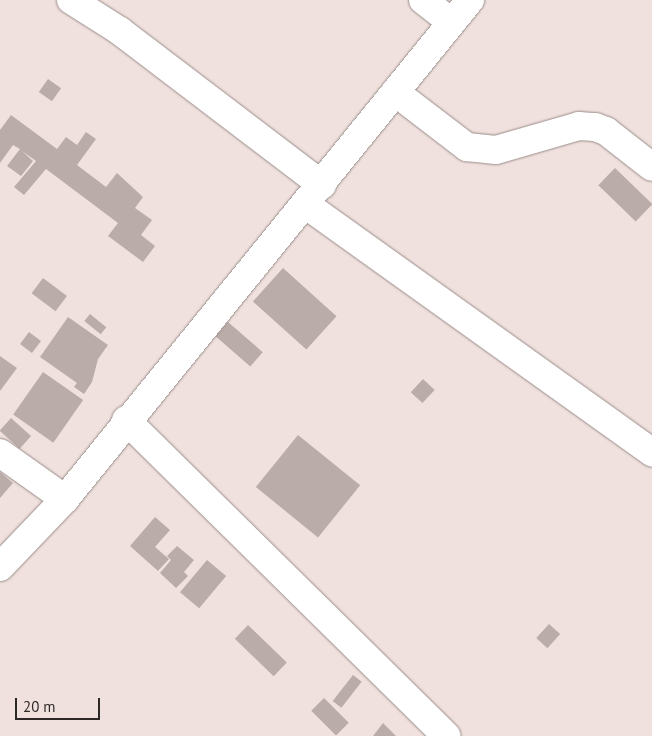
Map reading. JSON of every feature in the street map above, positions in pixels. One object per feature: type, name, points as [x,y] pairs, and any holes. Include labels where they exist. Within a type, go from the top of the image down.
[{"type":"street","points":[[71,0],[120,31],[313,194],[652,452]]},
{"type":"street","points":[[423,0],[451,22]]},
{"type":"street","points":[[0,567],[65,499],[126,420],[470,0]]},
{"type":"street","points":[[395,92],[467,147],[496,150],[579,126],[595,127],[606,131],[652,167]]},
{"type":"street","points":[[126,420],[447,736]]},
{"type":"street","points":[[0,453],[65,499]]},
{"type":"building","points":[[48,79],[61,88],[52,101],[39,92]]},
{"type":"building","points":[[11,115],[57,149],[66,137],[77,145],[86,132],[96,139],[77,165],[106,187],[117,173],[143,197],[135,208],[152,220],[141,235],[155,246],[143,262],[108,236],[118,223],[46,169],[24,195],[14,187],[36,161],[22,151],[33,161],[21,176],[7,166],[20,149],[13,145],[0,163],[0,130]]},
{"type":"building","points":[[615,168],[652,204],[636,221],[598,185]]},
{"type":"building","points":[[283,268],[337,316],[306,350],[253,301]]},
{"type":"building","points":[[43,278],[67,296],[56,311],[32,293]]},
{"type":"building","points":[[90,314],[106,327],[101,334],[84,321]]},
{"type":"building","points":[[68,317],[108,345],[98,359],[92,382],[84,394],[74,387],[77,383],[40,357]]},
{"type":"building","points":[[228,322],[263,352],[250,367],[216,336]]},
{"type":"building","points":[[29,332],[41,341],[32,353],[20,344]]},
{"type":"building","points":[[0,356],[17,368],[0,391]]},
{"type":"building","points":[[43,372],[83,400],[53,443],[13,415]]},
{"type":"building","points":[[423,379],[435,390],[422,403],[411,392]]},
{"type":"building","points":[[11,418],[31,436],[20,449],[0,431]]},
{"type":"building","points":[[298,435],[360,485],[318,537],[256,487]]},
{"type":"building","points":[[0,472],[13,483],[0,498]]},
{"type":"building","points":[[155,517],[170,530],[155,547],[169,559],[158,571],[130,546]]},
{"type":"building","points":[[177,546],[194,560],[184,572],[188,576],[176,588],[160,573],[171,560],[167,556]]},
{"type":"building","points":[[207,560],[226,576],[199,608],[180,592]]},
{"type":"building","points":[[549,624],[560,634],[547,648],[536,638]]},
{"type":"building","points":[[248,625],[287,663],[274,676],[235,639]]},
{"type":"building","points":[[353,675],[362,682],[341,708],[333,701]]},
{"type":"building","points":[[324,698],[349,723],[336,735],[311,711]]},
{"type":"building","points":[[383,723],[396,736],[373,736]]}]
